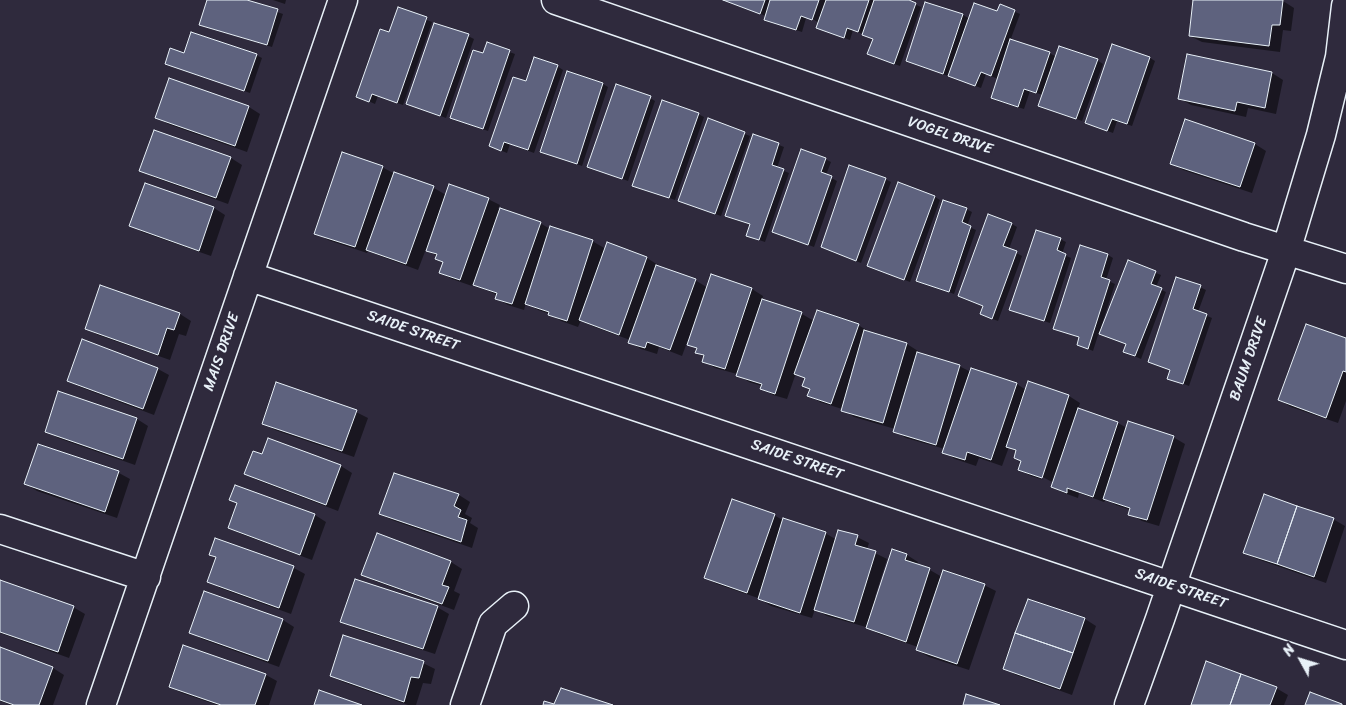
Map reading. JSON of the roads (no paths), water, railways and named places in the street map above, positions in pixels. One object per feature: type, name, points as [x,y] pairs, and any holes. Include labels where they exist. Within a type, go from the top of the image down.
[{"type":"street","name":"MAIS DRIVE","points":[[101,705],[342,0]]},
{"type":"street","name":"VOGEL DRIVE","points":[[556,0],[1286,251],[1346,269]]},
{"type":"street","name":"BAUM DRIVE","points":[[1128,705],[1286,251],[1323,126],[1340,57],[1346,6]]},
{"type":"street","name":"SAIDE STREET","points":[[248,276],[1346,645]]},
{"type":"street","points":[[0,529],[146,577]]},
{"type":"street","points":[[465,705],[493,624],[514,606]]}]
